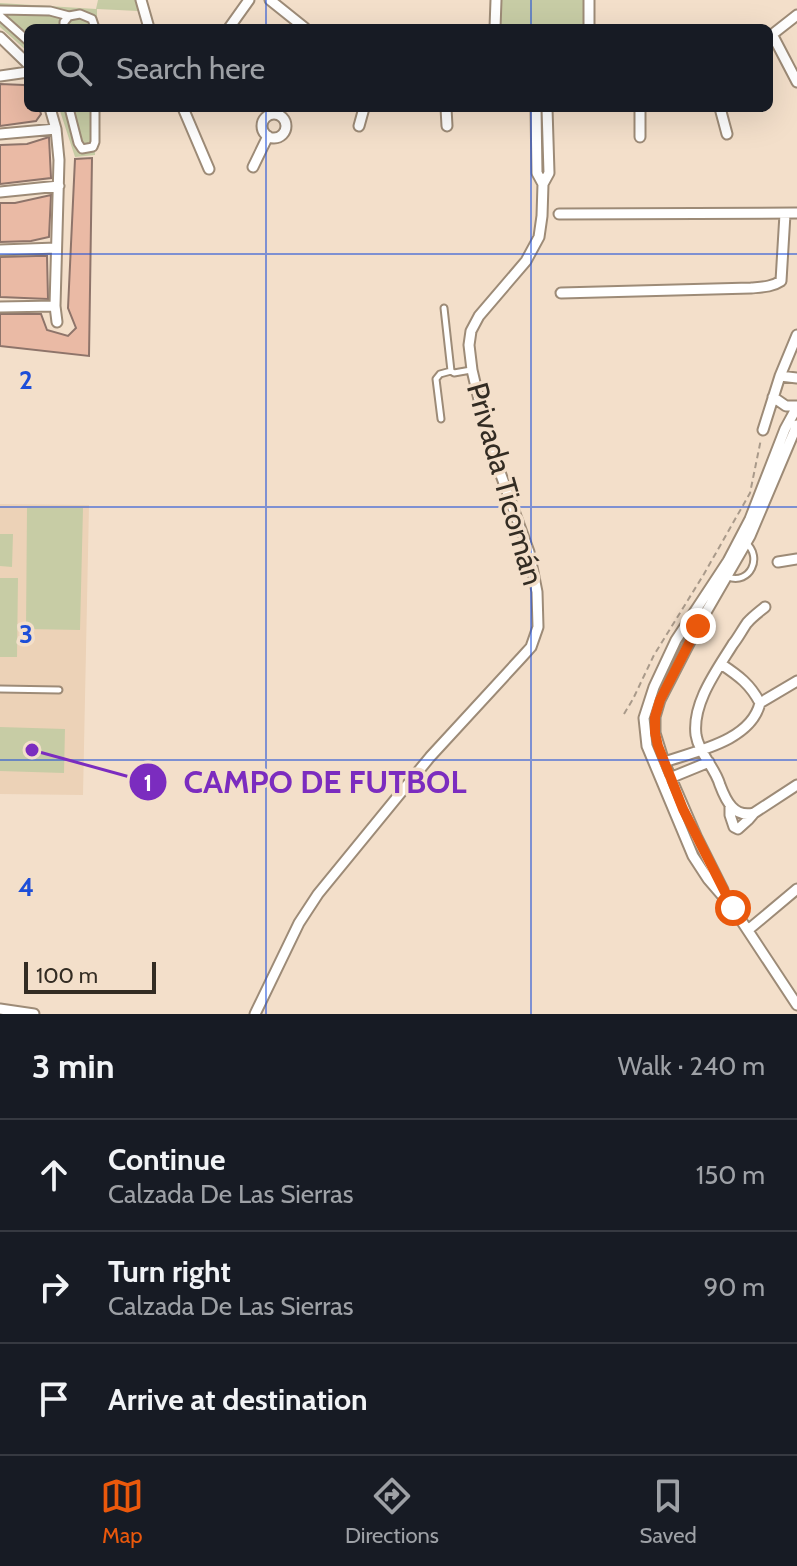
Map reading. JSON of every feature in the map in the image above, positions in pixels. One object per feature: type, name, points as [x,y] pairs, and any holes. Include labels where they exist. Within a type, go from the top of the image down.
[{"type":"street","points":[[141,0],[148,24]]},
{"type":"street","points":[[232,24],[249,0]]},
{"type":"street","points":[[270,0],[300,24]]},
{"type":"street","points":[[495,24],[496,0]]},
{"type":"street","points":[[589,0],[589,24]]},
{"type":"street","points":[[0,10],[50,11],[69,16],[80,14],[92,19],[94,24]]},
{"type":"street","points":[[773,35],[797,15]]},
{"type":"street","points":[[0,16],[24,37]]},
{"type":"street","points":[[64,24],[69,16]]},
{"type":"street","points":[[0,37],[24,60]]},
{"type":"street","points":[[773,40],[797,82]]},
{"type":"street","points":[[0,76],[24,73]]},
{"type":"street","points":[[51,112],[56,129],[59,186],[57,322]]},
{"type":"street","points":[[70,112],[78,143],[86,149],[93,147],[95,142],[95,112]]},
{"type":"street","points":[[185,112],[209,169]]},
{"type":"street","points":[[268,136],[262,124],[267,116],[275,112]]},
{"type":"street","points":[[268,136],[277,137],[286,127],[284,118],[278,112]]},
{"type":"street","points":[[359,126],[363,112]]},
{"type":"street","points":[[446,112],[447,126]]},
{"type":"street","points":[[536,112],[537,173],[543,184]]},
{"type":"street","points":[[543,184],[549,173],[547,112]]},
{"type":"street","points":[[640,112],[640,137]]},
{"type":"street","points":[[721,112],[727,134]]},
{"type":"street","points":[[0,134],[56,129]]},
{"type":"street","points":[[253,167],[268,136]]},
{"type":"street","name":"Privada Ticomán","points":[[255,1014],[299,923],[318,894],[430,757],[531,647],[535,637],[539,611],[529,552],[489,442],[469,345],[471,331],[479,316],[526,261],[539,237],[543,184]]},
{"type":"street","points":[[0,192],[59,186]]},
{"type":"street","points":[[559,214],[797,213]]},
{"type":"street","points":[[561,293],[751,288],[777,284],[781,281],[785,214]]},
{"type":"street","points":[[0,250],[56,248]]},
{"type":"street","points":[[0,307],[55,306]]},
{"type":"street","points":[[763,430],[780,376],[796,342]]},
{"type":"street","points":[[780,376],[797,378]]},
{"type":"street","points":[[773,397],[786,406],[797,407],[785,429],[750,519],[728,561],[676,640],[654,687],[644,718],[653,765],[693,856],[712,877],[797,1005]]},
{"type":"street","points":[[712,877],[664,762],[655,733],[655,717],[660,700],[698,626],[746,543],[797,425]]},
{"type":"street","points":[[778,562],[797,559]]},
{"type":"street","points":[[754,813],[741,814],[730,805],[718,774],[700,749],[696,733],[699,708],[721,664],[747,623],[765,607]]},
{"type":"street","points":[[664,762],[730,738],[758,712],[760,703],[755,693],[744,680],[721,664]]},
{"type":"street","points":[[760,703],[797,681]]},
{"type":"street","points":[[670,778],[709,762]]},
{"type":"street","points":[[730,805],[732,822],[738,829],[754,813],[797,785]]},
{"type":"street","points":[[748,930],[797,889]]},
{"type":"street","points":[[0,1009],[34,1014]]},
{"type":"lane","points":[[444,308],[451,371]]},
{"type":"lane","points":[[441,419],[436,379],[440,374],[451,371],[472,370]]},
{"type":"lane","points":[[728,577],[735,580],[743,577],[752,566],[754,552],[746,543]]},
{"type":"lane","points":[[0,689],[59,690]]},
{"type":"path","points":[[624,714],[654,655],[750,493],[763,430]]},
{"type":"shaded area","points":[[0,504],[89,505],[83,795],[0,794]]},
{"type":"green space","points":[[98,0],[135,0],[138,11],[97,9],[97,24],[24,24],[24,48],[0,27],[0,3],[96,9]]},
{"type":"green space","points":[[499,0],[585,0],[584,24],[499,24]]},
{"type":"green space","points":[[60,112],[96,112],[95,155],[75,157]]},
{"type":"green space","points":[[27,508],[83,508],[80,630],[26,629]]},
{"type":"green space","points":[[0,534],[13,534],[12,567],[0,566]]},
{"type":"green space","points":[[0,578],[18,578],[17,657],[0,657]]},
{"type":"green space","points":[[0,727],[65,729],[64,773],[0,771]]},
{"type":"building","points":[[0,84],[24,85],[24,112],[41,114],[36,121],[0,126]]},
{"type":"building","points":[[49,137],[51,178],[0,184],[0,145],[27,144]]},
{"type":"building","points":[[92,158],[89,356],[0,346],[0,314],[41,314],[47,330],[68,336],[76,328],[68,308],[75,159]]},
{"type":"building","points":[[51,195],[49,237],[0,242],[0,203]]},
{"type":"building","points":[[47,256],[48,299],[0,297],[0,257]]},
{"type":"place","name":"CAMPO DE FUTBOL","points":[[32,750]]},
{"type":"route","points":[[698,626],[660,700],[655,733],[683,809],[733,908]]}]
